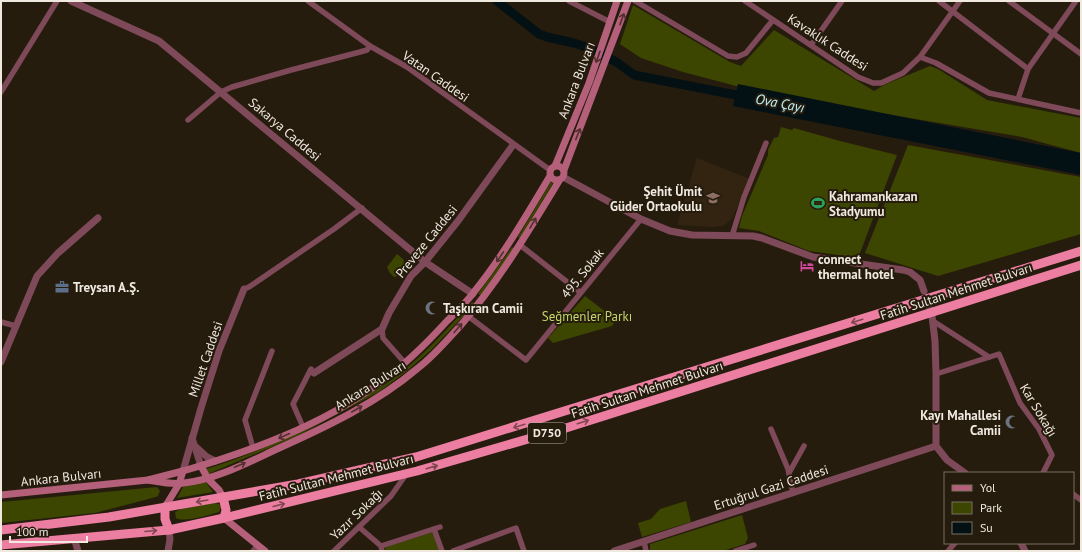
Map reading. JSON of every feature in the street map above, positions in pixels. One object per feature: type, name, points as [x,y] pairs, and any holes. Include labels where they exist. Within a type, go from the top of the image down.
[{"type":"highway","name":"Fatih Sultan Mehmet Bulvarı","points":[[1,530],[96,519],[298,484],[416,457],[1081,251]]},
{"type":"highway","name":"Fatih Sultan Mehmet Bulvarı","points":[[1,545],[169,530],[407,473],[566,428],[1081,265]]},
{"type":"highway","points":[[223,497],[226,510],[224,518]]},
{"type":"highway","points":[[165,507],[165,519],[169,530]]},
{"type":"main road","name":"Ankara Bulvarı","points":[[1,495],[148,480],[201,466],[253,448],[328,415],[371,389],[405,363],[473,294],[512,238],[552,171],[589,82],[617,1]]},
{"type":"main road","name":"Ankara Bulvarı","points":[[148,480],[179,484],[208,478],[310,434],[387,391],[428,360],[482,301],[520,245],[562,176],[628,1]]},
{"type":"main road","points":[[559,166],[562,176],[554,180],[552,171],[559,166]]},
{"type":"main road","points":[[512,238],[520,245]]},
{"type":"main road","points":[[473,294],[482,301]]},
{"type":"main road","points":[[201,466],[208,478],[223,497]]},
{"type":"main road","points":[[165,507],[179,484],[183,471]]},
{"type":"main road","points":[[224,518],[255,548],[265,551]]},
{"type":"street","points":[[1,92],[57,1]]},
{"type":"street","name":"Sakarya Caddesi","points":[[71,1],[114,22],[152,37],[173,51],[425,262],[473,294]]},
{"type":"street","name":"Vatan Caddesi","points":[[308,1],[370,46],[407,67],[513,145],[552,171]]},
{"type":"street","points":[[569,1],[610,22]]},
{"type":"street","points":[[635,1],[728,56],[738,57],[746,53],[773,20]]},
{"type":"street","name":"Kavaklık Caddesi","points":[[745,1],[858,77],[874,83],[881,83],[903,73],[920,57],[960,1]]},
{"type":"street","points":[[811,45],[842,1]]},
{"type":"street","points":[[939,1],[1028,69]]},
{"type":"street","points":[[1009,1],[1081,54]]},
{"type":"street","points":[[1018,99],[1028,69],[1076,1]]},
{"type":"street","points":[[188,120],[221,92],[232,87],[367,50],[370,46]]},
{"type":"street","points":[[920,57],[936,63],[989,93],[1081,113]]},
{"type":"street","points":[[732,236],[744,198],[766,143]]},
{"type":"street","name":"Preveze Caddesi","points":[[382,329],[389,313],[409,280],[458,221],[513,145]]},
{"type":"street","points":[[562,176],[660,228],[692,235],[753,236],[813,257],[903,270],[910,272],[920,280],[924,291]]},
{"type":"street","points":[[244,289],[328,234],[362,208]]},
{"type":"street","points":[[1,362],[33,282],[58,253],[98,218]]},
{"type":"street","name":"495. Sokak","points":[[468,316],[526,360],[641,219]]},
{"type":"street","points":[[520,245],[580,292]]},
{"type":"street","name":"Millet Caddesi","points":[[183,471],[219,351],[244,289]]},
{"type":"street","points":[[932,319],[989,357]]},
{"type":"street","points":[[932,319],[935,341],[936,446],[947,460],[965,472]]},
{"type":"street","points":[[1,322],[16,326]]},
{"type":"street","points":[[303,427],[293,404],[312,371],[382,329],[383,338],[405,363]]},
{"type":"street","points":[[253,448],[245,420],[272,351]]},
{"type":"street","name":"Kar Sokağı","points":[[989,357],[999,354],[1020,403],[1039,429],[1052,455],[1044,472]]},
{"type":"street","points":[[936,374],[989,357]]},
{"type":"street","points":[[771,429],[789,473],[793,493]]},
{"type":"street","points":[[192,437],[201,466]]},
{"type":"street","points":[[195,446],[207,457],[215,461]]},
{"type":"street","points":[[789,473],[804,446]]},
{"type":"street","name":"Ertuğrul Gazi Caddesi","points":[[614,551],[936,446]]},
{"type":"street","name":"Yazır Sokağı","points":[[334,551],[391,496],[407,473]]},
{"type":"street","points":[[359,527],[382,549],[437,528],[442,551]]},
{"type":"street","points":[[453,551],[516,528],[524,551]]},
{"type":"street","points":[[168,551],[170,539],[169,530]]},
{"type":"street","points":[[74,538],[78,551]]},
{"type":"street","points":[[644,542],[646,551]]},
{"type":"street","points":[[735,551],[754,545]]},
{"type":"shaded area","name":"Şehit Ümit Güder Ortaokulu","points":[[697,158],[750,179],[732,218],[723,226],[677,225]]},
{"type":"green space","points":[[633,5],[730,62],[741,66],[774,30],[874,91],[886,84],[930,66],[938,69],[987,100],[1081,118],[1081,153],[1022,137],[821,103],[744,88],[683,72],[641,58],[620,44]]},
{"type":"green space","points":[[781,127],[792,130],[794,128],[897,155],[860,253],[853,257],[809,251],[759,231],[739,228],[742,216],[768,155],[768,150],[774,138],[778,137]]},
{"type":"green space","points":[[908,145],[1081,177],[1081,234],[938,276],[865,253]]},
{"type":"green space","points":[[551,182],[553,183],[520,238],[518,237]]},
{"type":"green space","points":[[512,247],[514,249],[481,295],[478,294]]},
{"type":"green space","points":[[397,254],[403,259],[405,266],[398,276],[394,277],[387,267]]},
{"type":"green space","name":"Seğmenler Parkı","points":[[585,296],[616,320],[612,326],[553,343],[548,338]]},
{"type":"green space","points":[[472,302],[475,304],[432,349],[407,371],[380,391],[295,437],[208,474],[206,469],[253,452],[314,425],[381,387],[401,373],[418,358]]},
{"type":"green space","points":[[205,481],[213,492],[177,498],[183,487]]},
{"type":"green space","points":[[157,487],[160,491],[156,497],[95,513],[1,523],[1,502]]},
{"type":"green space","points":[[686,501],[691,522],[642,537],[638,523],[651,519],[660,509]]},
{"type":"green space","points":[[215,503],[219,504],[221,507],[219,512],[203,517],[185,520],[176,518],[175,512],[181,509]]},
{"type":"green space","points":[[742,515],[748,538],[745,544],[723,551],[650,551],[650,544]]},
{"type":"green space","points":[[433,532],[439,551],[386,551],[385,547]]},
{"type":"water","points":[[738,84],[1081,153],[1081,175],[733,106]]},
{"type":"waterway","name":"Ova Çayı","points":[[497,1],[539,34],[592,49],[618,63],[634,75],[746,97]]},
{"type":"tunnel","points":[[925,295],[932,316]]},
{"type":"place","name":"Şehit Ümit Güder Ortaokulu","points":[[713,198]]},
{"type":"place","name":"Kahramankazan Stadyumu","points":[[818,203]]},
{"type":"place","name":"connect thermal hotel","points":[[807,266]]},
{"type":"place","name":"Treysan A.Ş.","points":[[62,287]]},
{"type":"place","name":"Taşkıran Camii","points":[[432,308]]},
{"type":"place","name":"Kayı Mahallesi Camii","points":[[1012,422]]}]
